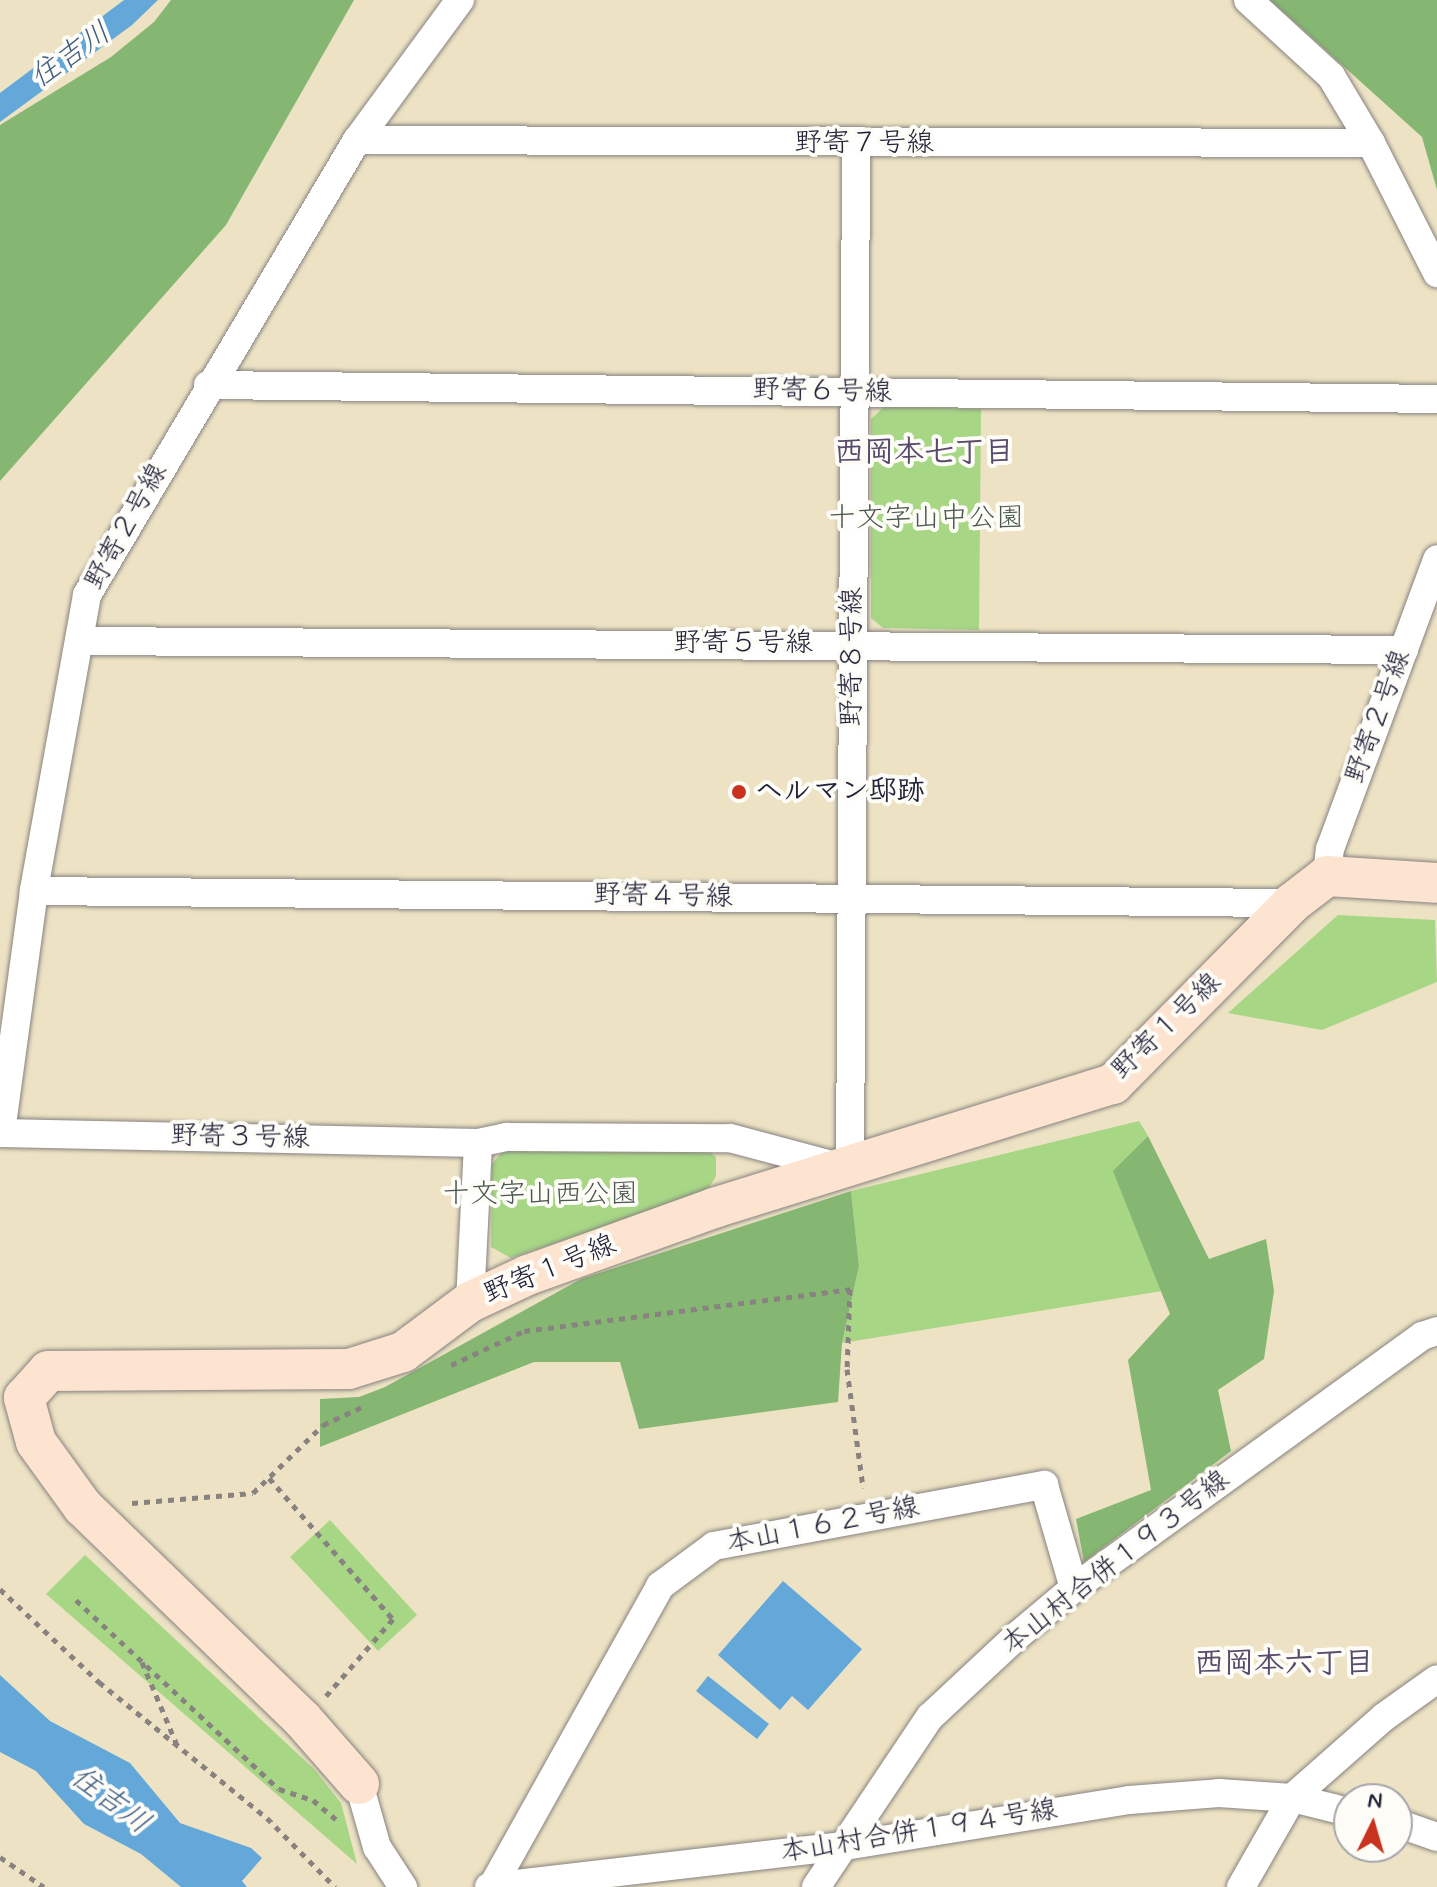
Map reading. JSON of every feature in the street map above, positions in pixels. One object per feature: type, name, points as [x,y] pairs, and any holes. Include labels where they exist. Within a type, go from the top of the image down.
[{"type":"street","name":"野寄２号線","points":[[1,1133],[34,891],[87,595],[208,385],[357,140],[460,0]]},
{"type":"street","points":[[1248,0],[1331,76],[1371,143],[1437,273]]},
{"type":"street","name":"野寄７号線","points":[[357,140],[856,145],[1371,143]]},
{"type":"street","name":"野寄８号線","points":[[850,1170],[854,899],[856,145]]},
{"type":"street","name":"野寄６号線","points":[[208,385],[1437,399]]},
{"type":"street","name":"野寄２号線","points":[[1327,876],[1330,849],[1404,650],[1426,618],[1437,559]]},
{"type":"street","name":"野寄５号線","points":[[81,641],[1404,650]]},
{"type":"street","points":[[1327,876],[1437,883]]},
{"type":"street","name":"野寄１号線","points":[[403,1887],[377,1847],[359,1784],[302,1719],[83,1507],[36,1442],[24,1398],[48,1371],[349,1369],[403,1352],[470,1302],[528,1275],[714,1208],[850,1170],[1113,1084],[1292,903],[1327,876]]},
{"type":"street","name":"野寄４号線","points":[[34,891],[1292,903]]},
{"type":"street","name":"野寄３号線","points":[[1,1133],[478,1143],[507,1137],[730,1138],[850,1170]]},
{"type":"street","points":[[470,1302],[478,1143]]},
{"type":"street","name":"本山村合併１９３号線","points":[[816,1887],[930,1717],[1074,1588],[1422,1336],[1437,1331]]},
{"type":"street","name":"本山１６２号線","points":[[490,1887],[660,1586],[714,1546],[1044,1485],[1074,1588]]},
{"type":"street","points":[[1241,1887],[1292,1798],[1384,1717],[1437,1679]]},
{"type":"street","name":"本山村合併１９４号線","points":[[490,1887],[845,1846],[1129,1800],[1219,1793],[1292,1798],[1333,1808]]},
{"type":"street","points":[[1413,1829],[1437,1837]]},
{"type":"path","points":[[442,1369],[524,1331],[850,1289],[847,1369],[868,1517]]},
{"type":"path","points":[[83,1507],[253,1493],[323,1425],[375,1401]]},
{"type":"path","points":[[269,1478],[393,1619],[302,1719]]},
{"type":"path","points":[[0,1589],[99,1682],[267,1818],[335,1887]]},
{"type":"path","points":[[76,1600],[279,1789],[313,1800],[377,1847]]},
{"type":"path","points":[[140,1657],[177,1746]]},
{"type":"path","points":[[0,1857],[44,1887]]},
{"type":"green space","points":[[171,0],[354,0],[226,225],[0,481],[0,125],[111,57],[154,22]]},
{"type":"green space","points":[[1270,0],[1437,0],[1437,190],[1422,137]]},
{"type":"green space","name":"十文字山中公園","points":[[885,406],[981,409],[979,630],[883,628],[871,618],[871,419]]},
{"type":"green space","points":[[1338,915],[1435,920],[1437,982],[1322,1030],[1228,1013]]},
{"type":"green space","points":[[1139,1121],[1148,1136],[1114,1171],[1162,1291],[842,1343],[859,1266],[851,1191]]},
{"type":"green space","points":[[1148,1136],[1209,1259],[1266,1239],[1274,1291],[1264,1359],[1218,1390],[1231,1451],[1084,1562],[1076,1519],[1151,1490],[1128,1360],[1170,1314],[1113,1171]]},
{"type":"green space","name":"十文字山西公園","points":[[507,1146],[703,1146],[716,1157],[716,1176],[706,1192],[511,1258],[491,1247],[492,1164]]},
{"type":"green space","points":[[851,1191],[859,1266],[842,1343],[838,1402],[639,1429],[620,1362],[534,1362],[320,1447],[320,1399],[359,1397],[385,1387],[581,1279]]},
{"type":"green space","points":[[330,1520],[417,1615],[378,1651],[290,1557]]},
{"type":"green space","points":[[85,1555],[315,1770],[341,1803],[357,1864],[46,1594]]},
{"type":"water","name":"住吉川","points":[[124,0],[158,0],[132,25],[0,122],[0,93]]},
{"type":"water","points":[[783,1581],[862,1649],[808,1710],[792,1696],[780,1710],[718,1655]]},
{"type":"water","name":"住吉川","points":[[0,1675],[50,1721],[130,1763],[180,1823],[251,1848],[262,1858],[242,1881],[247,1887],[181,1887],[141,1854],[84,1824],[36,1771],[0,1752]]},
{"type":"water","points":[[708,1676],[769,1724],[757,1739],[696,1691]]},
{"type":"place","name":"ヘルマン邸跡","points":[[739,792]]},
{"type":"district","name":"西岡本七丁目","points":[[924,453]]},
{"type":"district","name":"西岡本六丁目","points":[[1284,1664]]}]
